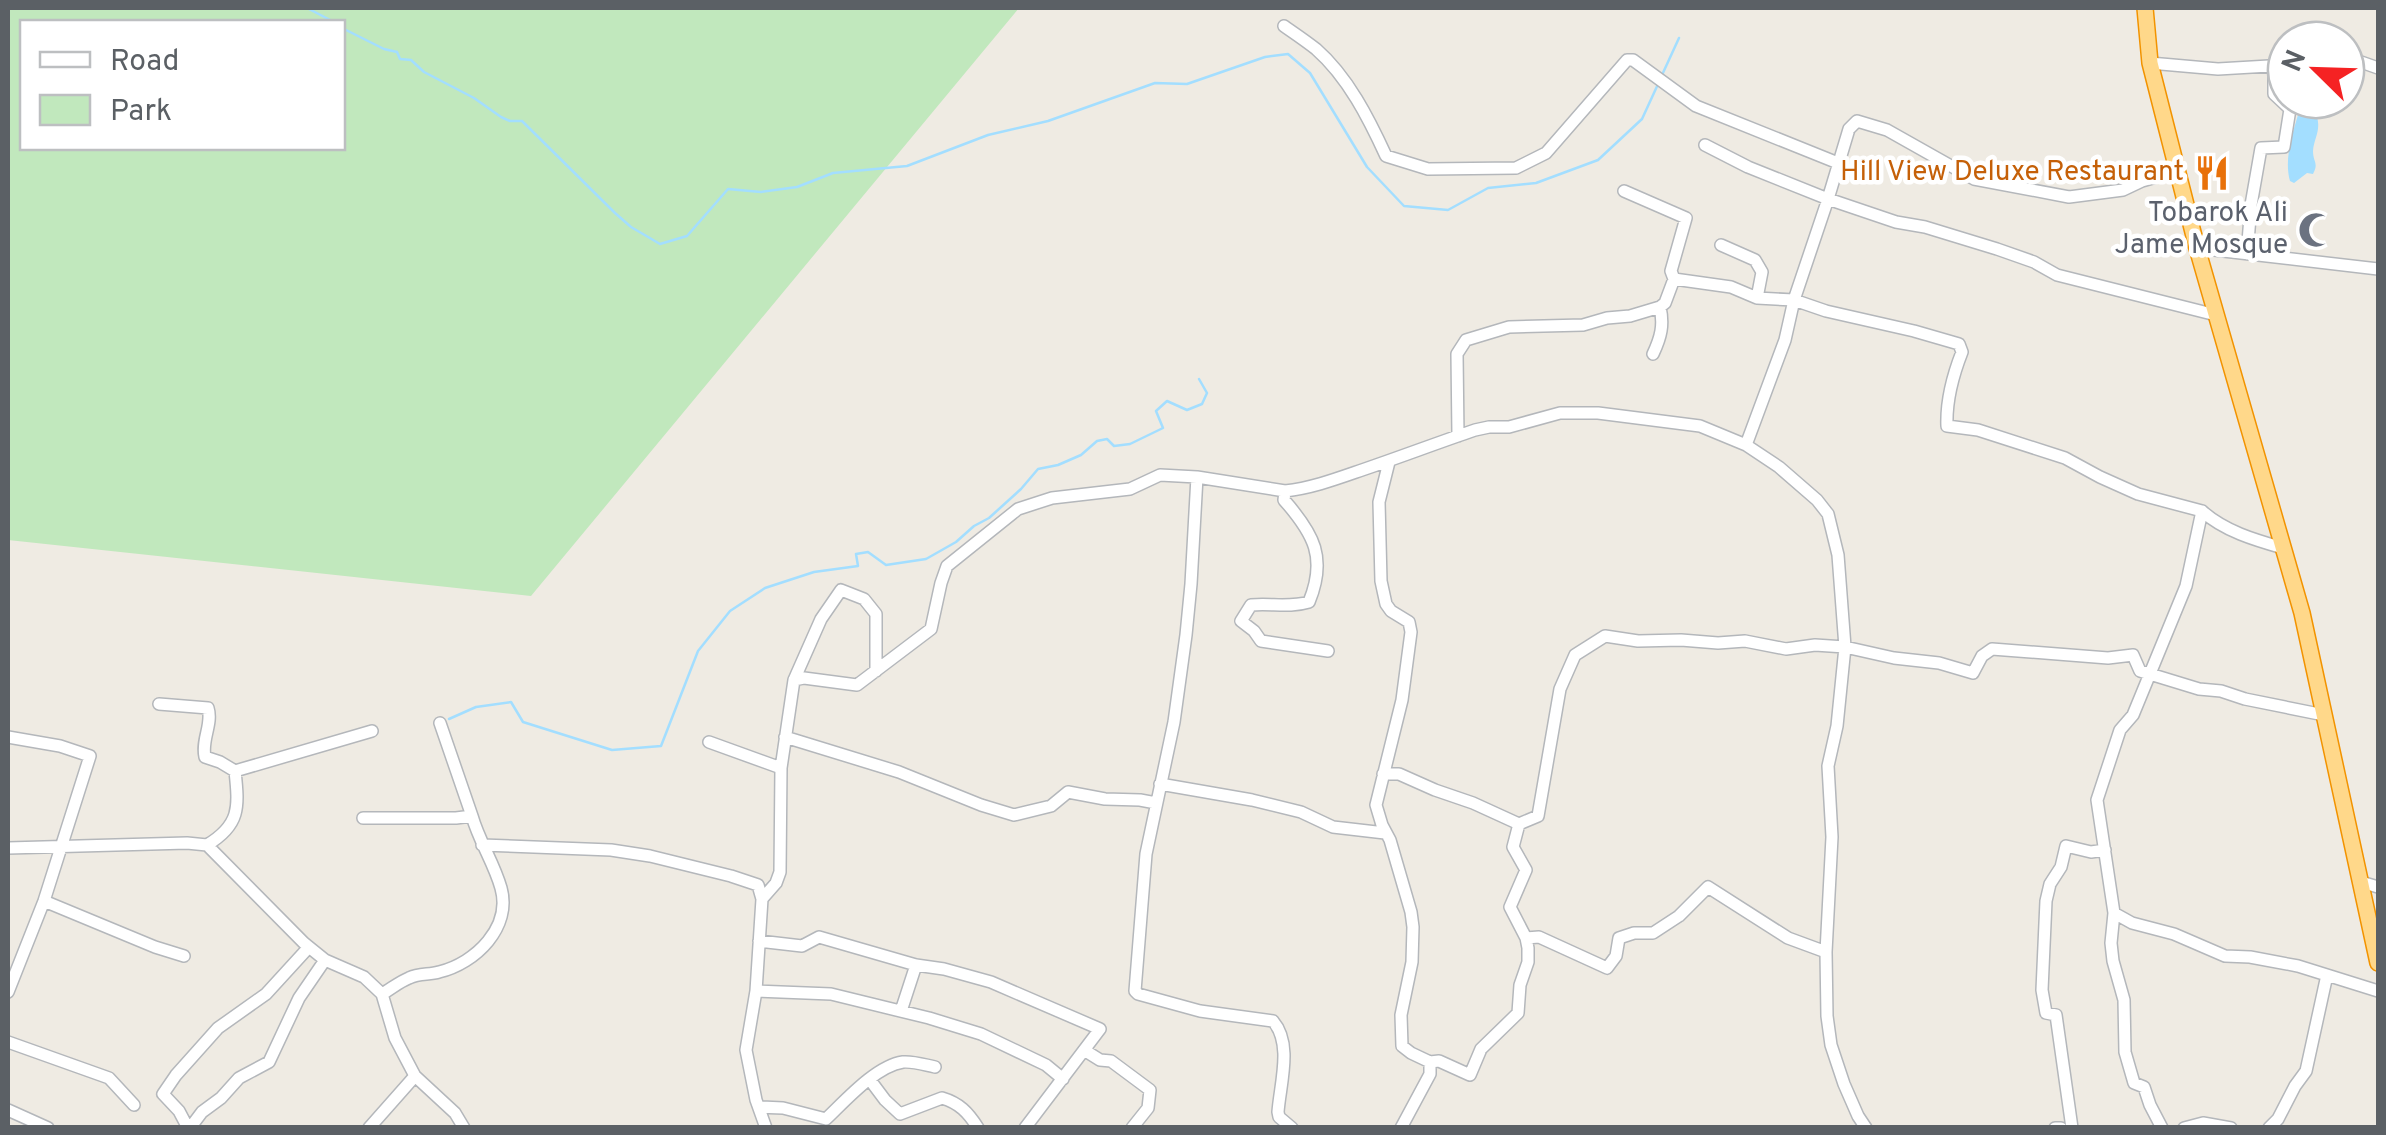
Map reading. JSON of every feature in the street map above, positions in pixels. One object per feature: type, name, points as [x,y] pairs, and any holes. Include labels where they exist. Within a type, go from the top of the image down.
[{"type":"highway","points":[[2145,8],[2150,63],[2177,171],[2302,613],[2378,963]]},
{"type":"street","points":[[1284,26],[1318,50],[1336,72],[1368,116],[1386,156],[1428,169],[1516,168],[1546,153],[1627,60],[1640,64],[1696,106],[1838,164]]},
{"type":"street","points":[[2150,63],[2218,69],[2266,67]]},
{"type":"street","points":[[2248,254],[2251,204],[2261,148],[2284,146],[2288,120]]},
{"type":"street","points":[[1746,445],[1785,340],[1848,129],[1857,122],[1886,130],[1974,179],[2070,197],[2124,190],[2142,180],[2177,171]]},
{"type":"street","points":[[1705,144],[1748,168],[1896,222],[1997,248],[2057,275],[2216,315]]},
{"type":"street","points":[[1458,436],[1457,354],[1466,340],[1509,327],[1583,324],[1630,316],[1665,303],[1686,218],[1624,191]]},
{"type":"street","points":[[1721,245],[1754,260],[1762,272],[1757,298]]},
{"type":"street","points":[[2197,248],[2378,269]]},
{"type":"street","points":[[1674,278],[1731,287],[1757,298],[1794,300],[1959,344],[1962,352],[1954,374],[1948,426],[1978,430],[2065,458],[2138,494],[2202,512],[2245,536],[2283,548]]},
{"type":"street","points":[[1653,354],[1664,322],[1660,308]]},
{"type":"street","points":[[794,680],[857,685],[932,629],[947,566],[1018,510],[1052,498],[1130,489],[1160,475],[1285,491],[1315,487],[1458,436],[1560,413],[1598,413],[1700,426],[1746,445],[1817,500],[1828,514],[1838,556],[1845,646],[1837,726],[1828,766],[1832,837],[1827,1016],[1844,1084],[1866,1128]]},
{"type":"street","points":[[1388,462],[1379,502],[1381,582],[1386,604],[1409,622],[1411,632],[1402,700],[1376,806],[1390,840],[1413,927],[1412,962],[1401,1015],[1402,1046],[1430,1062],[1439,1061],[1470,1075],[1481,1050],[1518,1013],[1520,985],[1528,962],[1526,938],[1510,907],[1526,870],[1513,847],[1519,824]]},
{"type":"street","points":[[1197,477],[1186,634],[1174,722],[1146,854],[1135,991],[1200,1010],[1278,1025],[1284,1062],[1278,1112],[1292,1128]]},
{"type":"street","points":[[1285,491],[1284,500],[1312,535],[1319,574],[1316,586],[1309,602],[1294,607],[1251,604],[1241,621],[1261,641],[1328,651]]},
{"type":"street","points":[[2162,1128],[2144,1087],[2134,1082],[2125,1052],[2124,1000],[2113,961],[2114,913],[2097,800],[2120,730],[2133,715],[2186,586],[2202,512]]},
{"type":"street","points":[[762,899],[780,872],[781,768],[794,680],[821,619],[841,590],[864,599],[876,614],[876,671]]},
{"type":"street","points":[[1383,774],[1399,774],[1519,824],[1538,816],[1560,689],[1575,655],[1605,636],[1638,641],[1745,641],[1786,649],[1845,646],[1973,673],[1982,656],[1992,649],[2108,658],[2133,655],[2140,671],[2199,689],[2324,715]]},
{"type":"street","points":[[159,704],[208,708],[205,758],[235,771],[372,730]]},
{"type":"street","points":[[382,994],[408,978],[440,972],[466,960],[492,938],[502,918],[504,898],[500,883],[482,845],[440,723]]},
{"type":"street","points":[[8,738],[60,746],[90,756],[44,901],[8,992]]},
{"type":"street","points":[[786,738],[898,772],[1014,815],[1051,806],[1068,792],[1156,803]]},
{"type":"street","points":[[710,742],[781,768]]},
{"type":"street","points":[[8,848],[206,845],[226,834],[234,820],[238,802],[235,771]]},
{"type":"street","points":[[1160,784],[1301,812],[1333,828],[1386,833]]},
{"type":"street","points":[[364,818],[472,816]]},
{"type":"street","points":[[206,845],[309,947],[326,960],[364,977],[382,994],[395,1038],[416,1076],[455,1113],[464,1128]]},
{"type":"street","points":[[482,845],[611,850],[650,856],[758,885],[762,899],[756,991],[746,1050],[766,1128]]},
{"type":"street","points":[[2072,1128],[2056,1016],[2046,1013],[2042,990],[2046,901],[2050,884],[2062,866],[2066,846],[2091,852],[2105,850]]},
{"type":"street","points":[[2361,882],[2378,887]]},
{"type":"street","points":[[1526,938],[1539,938],[1607,968],[1616,956],[1619,938],[1653,933],[1679,916],[1708,886],[1788,938],[1826,952]]},
{"type":"street","points":[[44,901],[155,948],[184,956]]},
{"type":"street","points":[[2114,913],[2225,956],[2250,957],[2378,990]]},
{"type":"street","points":[[759,941],[802,946],[819,937],[916,965],[944,969],[991,982],[1100,1029],[1025,1128]]},
{"type":"street","points":[[309,947],[266,994],[218,1028],[169,1084],[163,1094],[189,1127],[239,1078],[269,1062],[300,998],[326,960]]},
{"type":"street","points":[[901,1011],[916,965]]},
{"type":"street","points":[[2270,1128],[2306,1071],[2327,975]]},
{"type":"street","points":[[756,991],[830,994],[901,1011],[981,1034],[1046,1065],[1063,1078]]},
{"type":"street","points":[[8,1042],[109,1078],[134,1105]]},
{"type":"street","points":[[1084,1050],[1100,1060],[1111,1061],[1150,1090],[1148,1108],[1132,1128]]},
{"type":"street","points":[[758,1107],[783,1108],[826,1119],[860,1086],[887,1067],[906,1061],[935,1067]]},
{"type":"street","points":[[1402,1128],[1430,1074],[1430,1062]]},
{"type":"street","points":[[369,1128],[416,1076]]},
{"type":"street","points":[[870,1080],[900,1114],[942,1098],[956,1102],[978,1128]]},
{"type":"street","points":[[8,1110],[48,1128]]},
{"type":"street","points":[[2184,1128],[2203,1123],[2231,1128]]},
{"type":"green space","points":[[8,8],[1019,8],[531,596],[8,540]]},
{"type":"water","points":[[2297,120],[2318,120],[2313,151],[2316,167],[2313,174],[2307,173],[2294,183],[2288,173]]},
{"type":"waterway","points":[[307,8],[330,20]]},
{"type":"waterway","points":[[345,30],[397,52],[400,59],[411,60],[424,72],[501,117],[522,121],[615,213],[660,244],[687,236],[728,189],[761,192],[797,187],[833,173],[907,166],[988,135],[1048,121],[1155,83],[1187,84],[1265,57],[1288,54],[1310,73],[1367,167],[1404,206],[1448,210],[1488,188],[1536,183],[1598,160],[1642,119],[1659,82]]},
{"type":"waterway","points":[[1662,75],[1679,38]]},
{"type":"waterway","points":[[449,719],[476,707],[511,702],[523,722],[612,750],[661,746],[698,651],[730,611],[765,588],[814,572],[858,566],[856,554],[868,552],[886,565],[926,559],[989,518],[1038,469],[1081,455],[1097,441],[1107,439],[1114,446],[1130,444],[1163,428],[1156,411],[1167,401],[1187,410],[1202,404],[1207,393],[1199,379]]},
{"type":"place","name":"Hill View Deluxe Restaurant","points":[[2212,173]]},
{"type":"place","name":"Tobarok Ali Jame Mosque","points":[[2316,230]]}]
